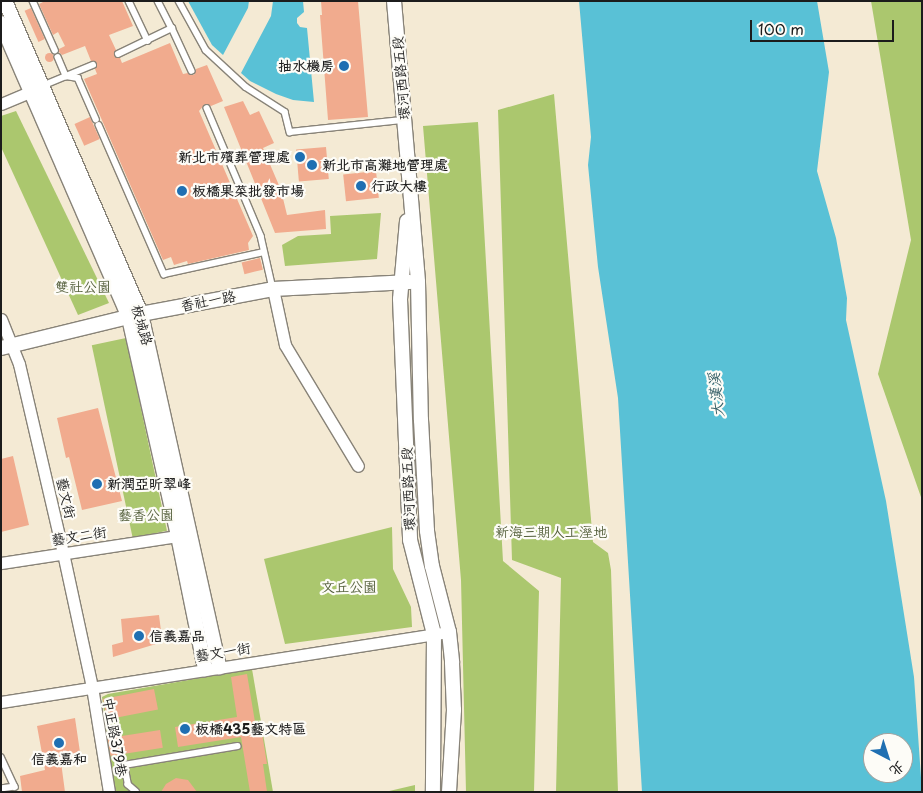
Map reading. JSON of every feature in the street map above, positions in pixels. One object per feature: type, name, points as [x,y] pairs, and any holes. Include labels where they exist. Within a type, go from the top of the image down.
[{"type":"street","name":"板城路","points":[[5,1],[37,89],[135,316],[185,535],[212,668]]},
{"type":"street","name":"環河西路五段","points":[[394,1],[418,282],[421,420],[427,530],[432,566],[450,632],[454,710],[449,792]]},
{"type":"street","name":"板城路","points":[[1,23],[37,89]]},
{"type":"street","points":[[1,104],[37,89]]},
{"type":"street","name":"環河西路五段","points":[[410,184],[400,299],[410,540],[434,634],[433,792]]},
{"type":"street","name":"香社一路","points":[[7,346],[135,316],[273,289],[418,282]]},
{"type":"street","points":[[273,289],[285,345],[358,466]]},
{"type":"street","name":"藝文街","points":[[1,318],[7,346],[19,364],[92,687]]},
{"type":"street","name":"藝文二街","points":[[1,564],[185,535]]},
{"type":"street","name":"藝文一街","points":[[1,702],[450,632]]},
{"type":"street","name":"中正路379巷","points":[[92,687],[109,792]]},
{"type":"lane","points":[[34,1],[56,50]]},
{"type":"lane","points":[[130,1],[148,41]]},
{"type":"lane","points":[[158,1],[192,71]]},
{"type":"lane","points":[[179,1],[206,50],[246,87],[285,112],[290,132],[405,120]]},
{"type":"lane","points":[[118,54],[172,28]]},
{"type":"lane","points":[[58,57],[66,76]]},
{"type":"lane","points":[[37,89],[93,65]]},
{"type":"lane","points":[[66,76],[78,78],[96,119]]},
{"type":"lane","points":[[207,108],[261,236],[273,289]]},
{"type":"lane","points":[[99,125],[164,274],[264,252]]},
{"type":"lane","points":[[136,792],[128,785],[124,765],[238,746]]},
{"type":"lane","points":[[1,757],[15,787],[1,790]]},
{"type":"green space","points":[[871,1],[922,1],[922,500],[878,374],[911,240]]},
{"type":"green space","name":"新海三期人工溼地","points":[[554,94],[593,542],[608,553],[611,570],[618,792],[556,792],[561,578],[512,560],[498,110]]},
{"type":"green space","name":"雙社公園","points":[[16,111],[109,303],[78,315],[1,147],[1,116]]},
{"type":"green space","points":[[478,122],[503,561],[539,591],[534,792],[466,792],[461,580],[423,126]]},
{"type":"green space","points":[[381,213],[377,259],[285,266],[282,245],[298,236],[331,234],[330,216]]},
{"type":"green space","name":"藝香公園","points":[[126,338],[167,531],[133,538],[92,345]]},
{"type":"green space","name":"文丘公園","points":[[392,527],[393,569],[411,607],[412,627],[285,644],[264,559]]},
{"type":"green space","name":"板橋435藝文特區","points":[[252,669],[273,792],[115,792],[102,697],[108,694]]},
{"type":"green space","points":[[415,785],[415,792],[385,792]]},
{"type":"water","points":[[188,1],[249,1],[248,8],[223,55],[212,45]]},
{"type":"water","points":[[273,1],[303,1],[304,12],[297,18],[297,23],[300,27],[307,28],[314,102],[293,100],[276,94],[250,81],[241,73],[271,16]]},
{"type":"water","name":"大漢溪","points":[[579,1],[817,1],[829,72],[817,171],[836,238],[847,298],[846,320],[886,501],[914,677],[922,792],[642,792],[618,398],[598,267],[588,165],[591,137]]},
{"type":"building","name":"板橋果菜批發市場","points":[[45,1],[122,1],[133,26],[109,35],[116,50],[114,56],[120,58],[122,63],[170,43],[183,74],[194,75],[196,69],[207,65],[223,101],[211,106],[205,104],[199,111],[253,236],[248,243],[249,250],[188,264],[187,261],[174,265],[171,257],[163,260],[84,79],[97,74],[95,69],[97,63],[91,61],[85,46],[62,55],[59,52],[59,49],[65,46],[58,32],[53,35],[39,4]]},
{"type":"building","name":"抽水機房","points":[[321,1],[358,1],[368,117],[328,120],[320,15],[322,15]]},
{"type":"building","points":[[31,8],[45,39],[38,42],[25,11]]},
{"type":"building","points":[[49,53],[53,57],[49,61],[45,57]]},
{"type":"building","points":[[243,101],[250,115],[259,111],[274,143],[263,148],[281,190],[287,215],[325,210],[326,229],[275,233],[224,107]]},
{"type":"building","points":[[90,117],[100,139],[84,146],[74,124]]},
{"type":"building","name":"新北市高灘地管理處","points":[[326,147],[329,179],[299,181],[296,150]]},
{"type":"building","name":"行政大樓","points":[[376,171],[379,198],[346,201],[343,174]]},
{"type":"building","points":[[260,258],[263,270],[244,274],[242,263]]},
{"type":"building","points":[[98,408],[122,501],[82,510],[69,457],[66,458],[57,418]]},
{"type":"building","points":[[13,456],[29,525],[1,532],[1,459]]},
{"type":"building","name":"信義嘉品","points":[[159,615],[161,631],[156,631],[156,644],[113,657],[112,645],[123,642],[121,619]]},
{"type":"building","points":[[247,674],[257,734],[262,733],[267,764],[263,764],[267,792],[250,792],[241,737],[178,747],[175,727],[237,717],[231,677]]},
{"type":"building","points":[[154,689],[158,710],[107,720],[103,699]]},
{"type":"building","name":"信義嘉和","points":[[75,718],[81,759],[61,762],[65,792],[22,792],[20,776],[45,770],[37,726]]},
{"type":"building","points":[[160,730],[163,748],[110,756],[108,738]]},
{"type":"building","points":[[176,778],[188,780],[197,792],[161,792],[166,784]]},
{"type":"place","name":"抽水機房","points":[[344,66]]},
{"type":"place","name":"新北市殯葬管理處","points":[[300,157]]},
{"type":"place","name":"新北市高灘地管理處","points":[[312,165]]},
{"type":"place","name":"行政大樓","points":[[361,186]]},
{"type":"place","name":"板橋果菜批發市場","points":[[182,191]]},
{"type":"place","name":"新潤亞昕翠峰","points":[[97,484]]},
{"type":"place","name":"信義嘉品","points":[[139,636]]},
{"type":"place","name":"板橋435藝文特區","points":[[185,729]]},
{"type":"place","name":"信義嘉和","points":[[59,743]]}]
